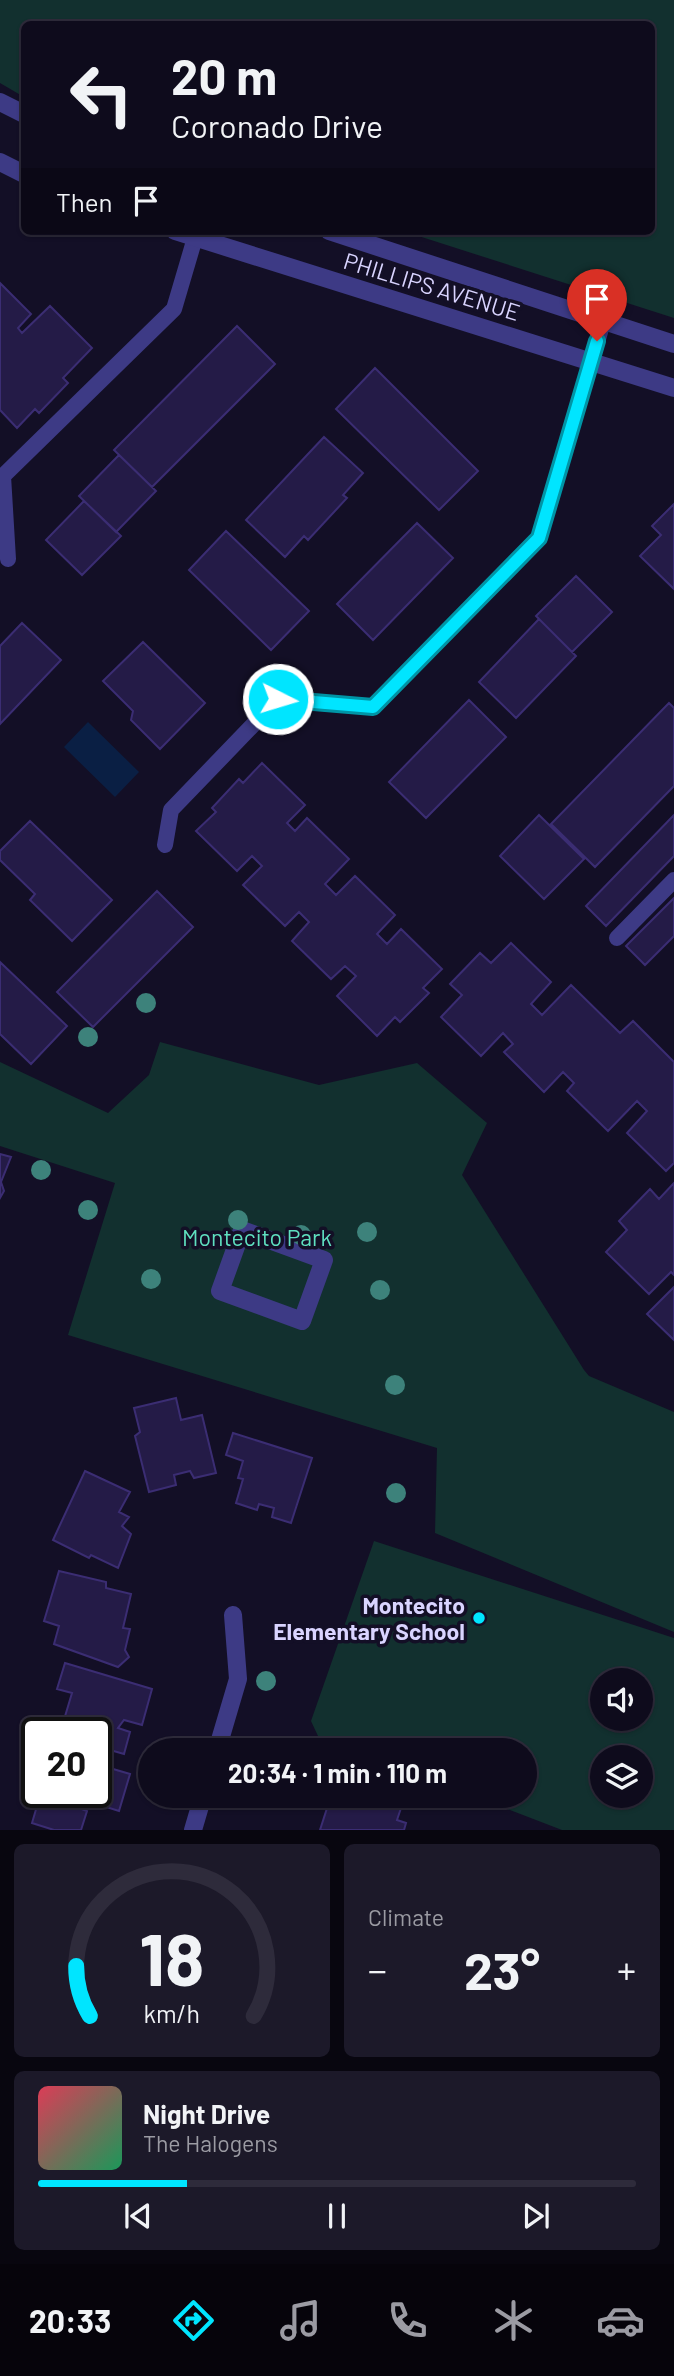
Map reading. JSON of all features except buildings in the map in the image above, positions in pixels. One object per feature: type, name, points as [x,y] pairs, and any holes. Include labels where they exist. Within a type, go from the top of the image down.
[{"type":"street","points":[[0,102],[21,112]]},
{"type":"street","points":[[0,162],[21,172]]},
{"type":"street","name":"PHILLIPS AVENUE","points":[[199,235],[674,388]]},
{"type":"street","name":"PHILLIPS AVENUE","points":[[341,235],[674,344]]},
{"type":"street","points":[[242,1230],[324,1260],[302,1321],[220,1291],[242,1230]]},
{"type":"street","points":[[221,1738],[238,1679],[233,1615]]},
{"type":"street","points":[[193,1830],[199,1808]]},
{"type":"lane","points":[[8,559],[2,478],[174,309],[196,235]]},
{"type":"lane","points":[[165,845],[171,810],[278,699],[373,707],[539,538],[603,322]]},
{"type":"lane","points":[[617,938],[674,880]]},
{"type":"green space","points":[[0,0],[674,0],[674,318],[415,235],[655,235],[655,21],[21,21],[21,95],[0,83]]},
{"type":"green space","name":"Montecito Park","points":[[160,1042],[319,1085],[417,1063],[487,1123],[462,1175],[584,1370],[589,1376],[674,1412],[674,1632],[435,1533],[437,1448],[68,1335],[115,1183],[0,1146],[0,1062],[108,1113],[149,1075]]},
{"type":"green space","points":[[374,1541],[674,1638],[674,1830],[562,1830],[504,1808],[537,1808],[537,1738],[318,1736],[311,1721]]},
{"type":"water","points":[[88,722],[139,772],[115,797],[64,747]]},
{"type":"place","name":"Montecito Elementary School","points":[[479,1618]]},
{"type":"route","points":[[278,699],[373,707],[539,538],[597,341]]}]
